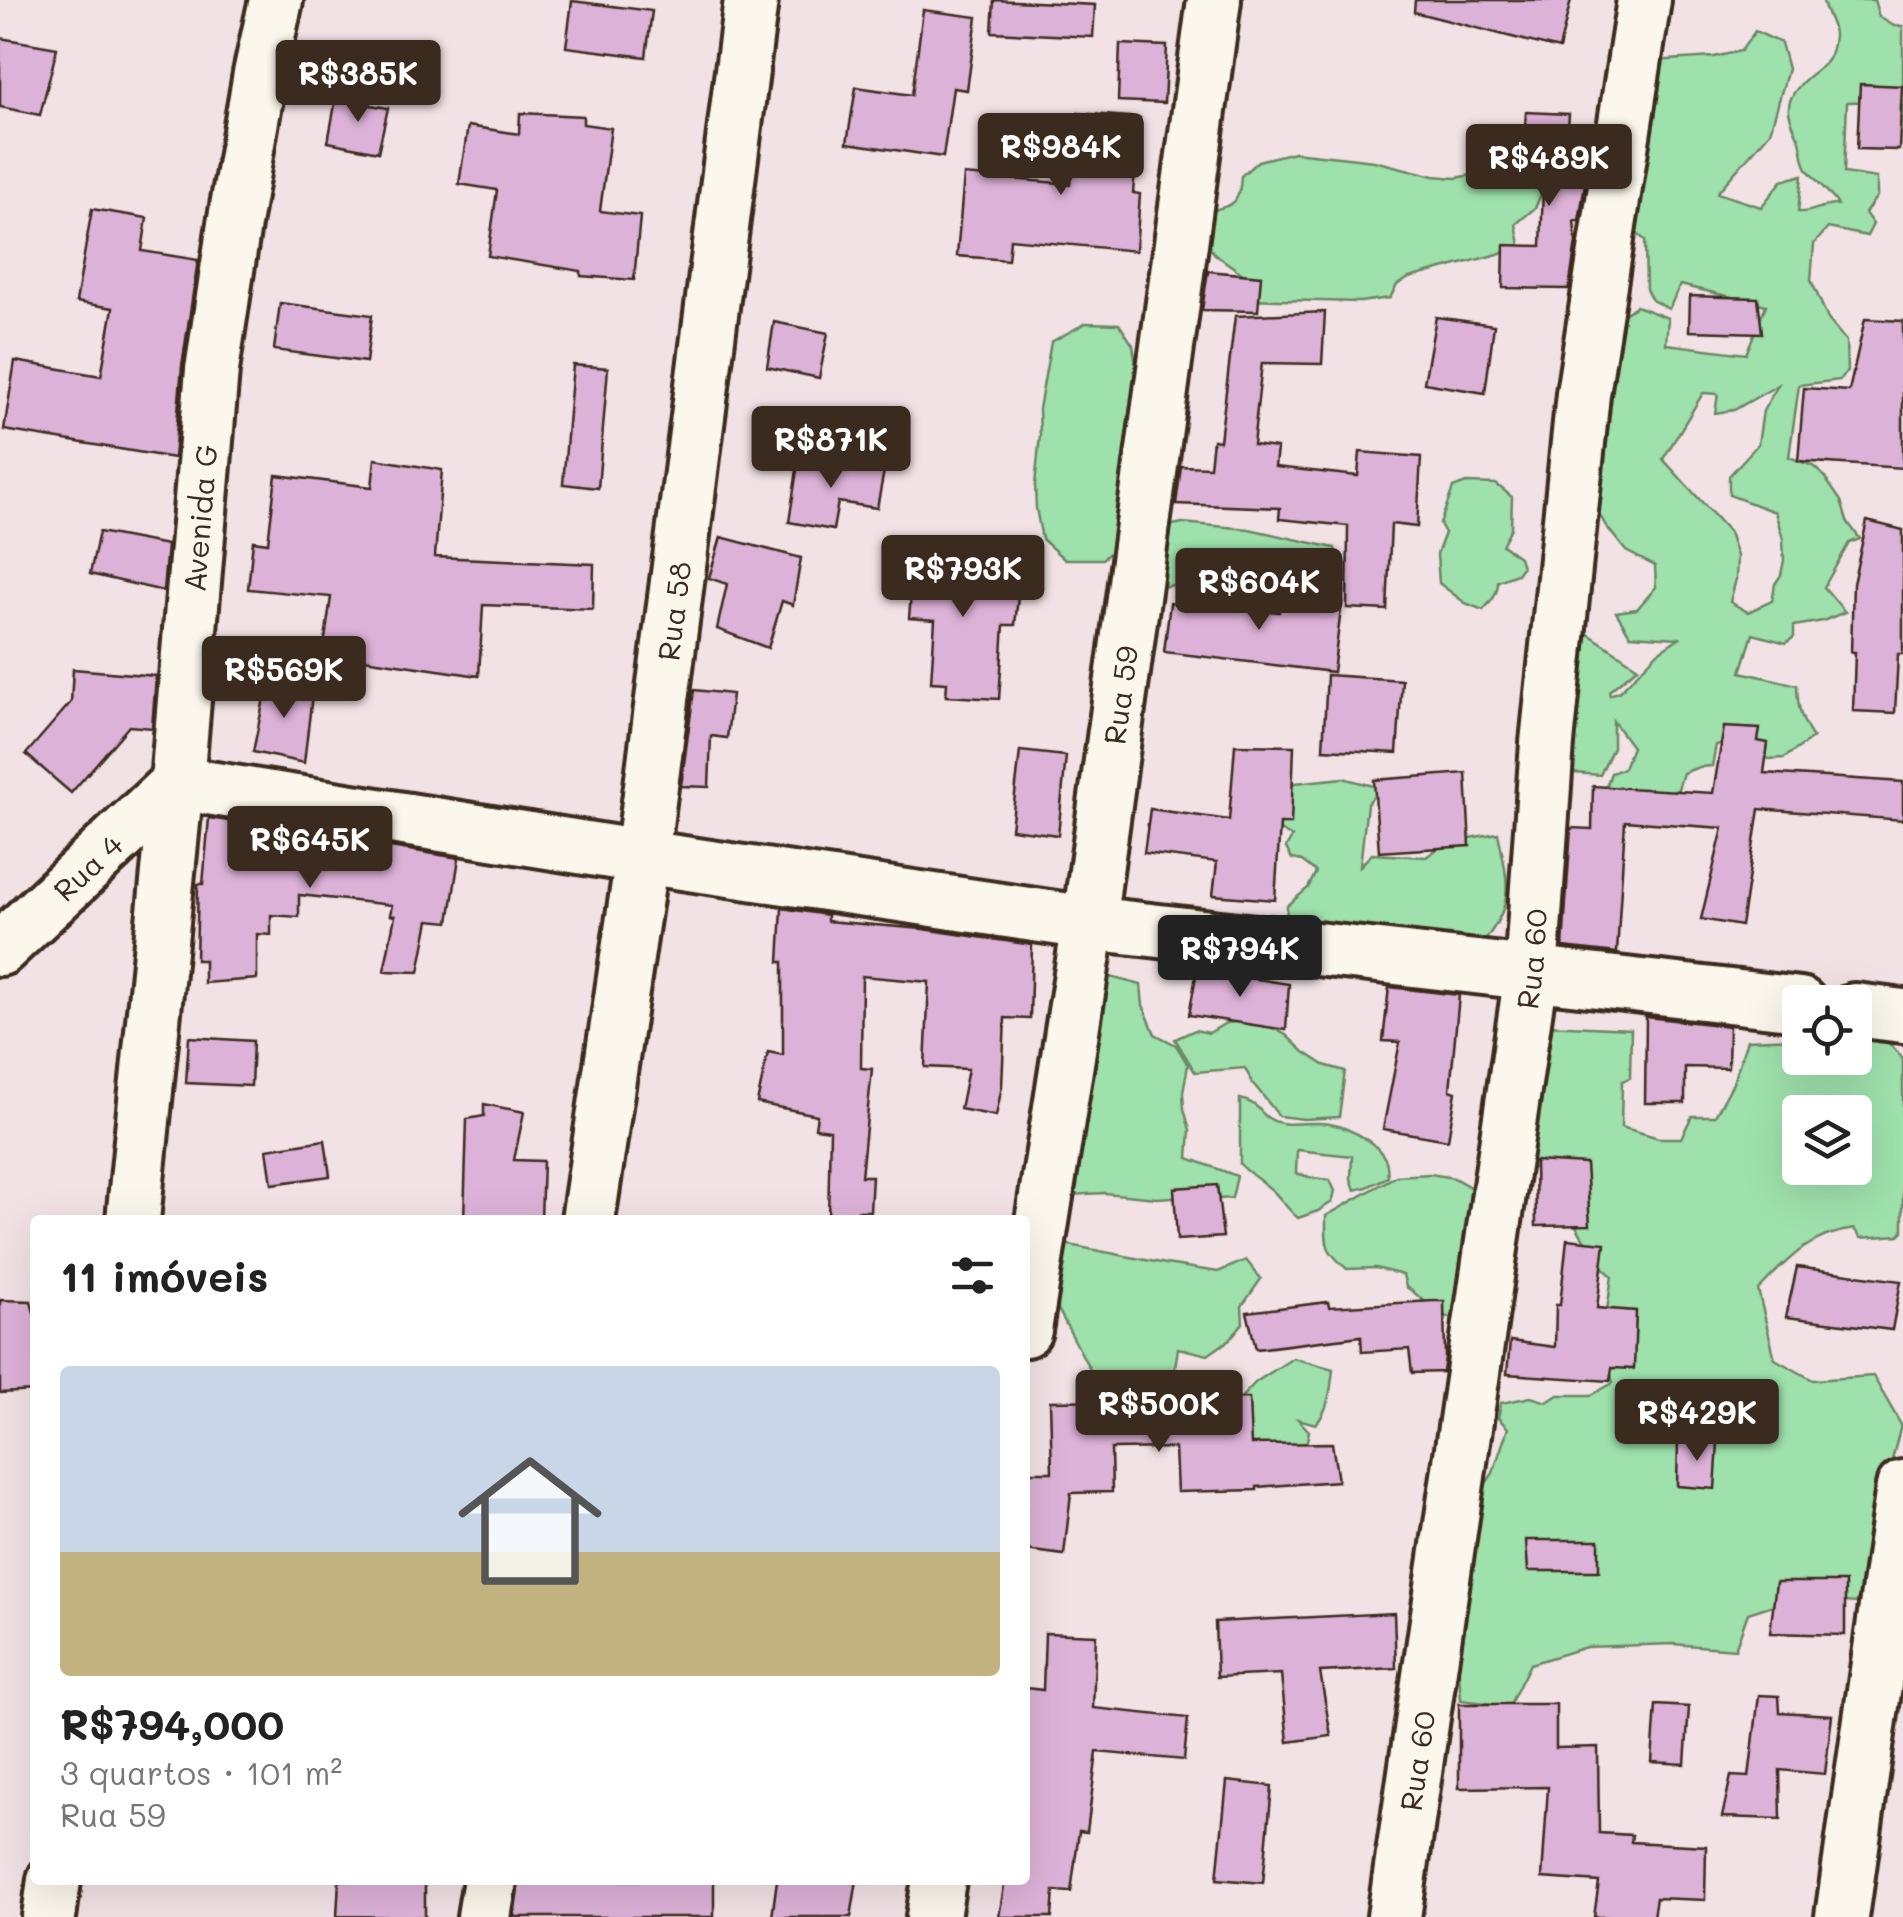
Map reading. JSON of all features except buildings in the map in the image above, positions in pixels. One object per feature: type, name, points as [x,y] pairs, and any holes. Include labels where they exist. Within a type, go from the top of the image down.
[{"type":"street","name":"Avenida G","points":[[134,1215],[177,783],[212,370],[276,0]]},
{"type":"street","name":"Rua 58","points":[[589,1215],[642,858],[751,0]]},
{"type":"street","name":"Rua 59","points":[[1030,1298],[1089,923],[1214,0]]},
{"type":"street","name":"Rua 60","points":[[1394,1917],[1531,973],[1547,743],[1583,394],[1644,0]]},
{"type":"street","points":[[177,783],[642,858],[1089,923],[1782,1002]]},
{"type":"street","name":"Rua 4","points":[[0,949],[177,783]]},
{"type":"street","points":[[1872,1012],[1903,1016]]},
{"type":"street","points":[[1842,1917],[1903,1488]]},
{"type":"street","points":[[49,1917],[53,1885]]},
{"type":"street","points":[[484,1917],[489,1885]]},
{"type":"street","points":[[933,1917],[938,1885]]},
{"type":"green space","points":[[1823,0],[1874,0],[1879,17],[1894,26],[1903,26],[1903,132],[1898,101],[1847,102],[1844,173],[1877,178],[1877,196],[1865,213],[1873,224],[1867,236],[1828,228],[1814,244],[1811,280],[1828,319],[1846,341],[1847,371],[1839,380],[1799,385],[1789,457],[1813,466],[1823,475],[1860,539],[1849,543],[1824,587],[1845,612],[1794,626],[1794,637],[1786,643],[1753,634],[1741,672],[1797,685],[1800,713],[1813,738],[1784,758],[1769,759],[1731,742],[1716,745],[1712,766],[1683,773],[1676,795],[1604,792],[1611,773],[1624,768],[1632,747],[1613,721],[1613,748],[1600,775],[1574,773],[1554,755],[1560,615],[1638,667],[1609,691],[1610,695],[1620,691],[1658,652],[1679,638],[1630,635],[1616,612],[1637,609],[1656,587],[1655,566],[1626,551],[1587,493],[1606,327],[1636,306],[1668,318],[1666,344],[1746,354],[1766,305],[1680,285],[1669,309],[1652,300],[1646,289],[1645,240],[1619,219],[1654,61],[1741,51],[1755,31],[1781,43],[1788,69],[1770,132],[1717,193],[1761,207],[1782,181],[1802,175],[1798,212],[1838,205],[1806,167],[1789,113],[1794,93],[1830,55],[1834,32]],"holes":[[[1778,385],[1763,411],[1758,444],[1729,476],[1729,495],[1775,512],[1784,560],[1772,601],[1748,612],[1730,602],[1737,556],[1729,532],[1663,459],[1703,393],[1718,394],[1715,413],[1734,410]]]},
{"type":"green space","points":[[1294,152],[1374,161],[1434,176],[1456,178],[1492,171],[1530,176],[1546,183],[1535,208],[1516,224],[1520,245],[1409,278],[1397,285],[1390,298],[1360,302],[1243,299],[1251,280],[1215,254],[1195,231],[1211,212],[1233,203],[1241,176],[1258,161]]},
{"type":"green space","points":[[1086,323],[1119,324],[1133,345],[1140,445],[1127,539],[1102,559],[1064,559],[1042,539],[1036,508],[1039,409],[1051,342]]},
{"type":"green space","points":[[1466,483],[1496,484],[1512,497],[1511,528],[1502,545],[1519,557],[1522,567],[1517,574],[1498,581],[1494,597],[1483,610],[1465,603],[1439,583],[1437,554],[1445,533],[1440,524],[1453,488]]},
{"type":"green space","points":[[1182,523],[1249,529],[1335,548],[1336,607],[1287,607],[1274,601],[1260,611],[1250,612],[1233,609],[1232,599],[1221,592],[1200,599],[1186,596],[1182,584],[1160,587],[1163,527]]},
{"type":"green space","points":[[1343,778],[1381,788],[1367,804],[1360,866],[1372,854],[1426,857],[1447,842],[1498,833],[1505,868],[1504,907],[1477,950],[1286,926],[1287,906],[1308,888],[1316,872],[1302,861],[1292,859],[1286,848],[1292,837],[1273,826],[1286,784]]},
{"type":"green space","points":[[1103,975],[1141,985],[1143,1005],[1155,1034],[1176,1045],[1188,1065],[1183,1092],[1190,1130],[1188,1158],[1237,1176],[1232,1198],[1204,1200],[1104,1193],[1052,1196]]},
{"type":"green space","points":[[1247,1021],[1271,1027],[1324,1065],[1345,1071],[1339,1117],[1279,1116],[1245,1068],[1195,1072],[1175,1039],[1195,1030],[1209,1033],[1226,1023]]},
{"type":"green space","points":[[1546,1025],[1631,1029],[1630,1078],[1622,1081],[1621,1127],[1659,1138],[1681,1138],[1692,1116],[1715,1116],[1733,1083],[1747,1040],[1782,1039],[1782,1075],[1872,1075],[1872,1036],[1884,1039],[1903,1060],[1903,1231],[1899,1235],[1861,1238],[1854,1229],[1824,1237],[1790,1259],[1758,1290],[1775,1359],[1813,1380],[1873,1376],[1901,1425],[1881,1503],[1871,1568],[1856,1603],[1795,1598],[1748,1613],[1735,1649],[1673,1644],[1586,1647],[1530,1664],[1509,1706],[1461,1700],[1455,1530],[1493,1473],[1508,1428],[1498,1418],[1501,1403],[1531,1397],[1547,1402],[1558,1395],[1591,1395],[1613,1383],[1603,1338],[1612,1276],[1597,1262],[1543,1169],[1523,1167]]},
{"type":"green space","points":[[1240,1099],[1277,1122],[1328,1124],[1348,1129],[1381,1153],[1388,1177],[1355,1190],[1351,1179],[1352,1156],[1297,1150],[1296,1173],[1330,1180],[1335,1191],[1332,1202],[1298,1218],[1240,1164]]},
{"type":"green space","points":[[1430,1174],[1454,1178],[1482,1194],[1455,1319],[1435,1310],[1406,1287],[1403,1275],[1376,1268],[1347,1269],[1330,1251],[1327,1241],[1326,1216],[1396,1176]]},
{"type":"green space","points":[[1059,1243],[1218,1272],[1246,1260],[1261,1279],[1242,1306],[1243,1323],[1229,1340],[1208,1355],[1178,1348],[1171,1394],[1133,1392],[1096,1381],[1058,1309]]},
{"type":"green space","points":[[1293,1358],[1333,1369],[1329,1398],[1316,1424],[1298,1419],[1309,1431],[1303,1459],[1242,1444],[1238,1401],[1256,1382]]}]
